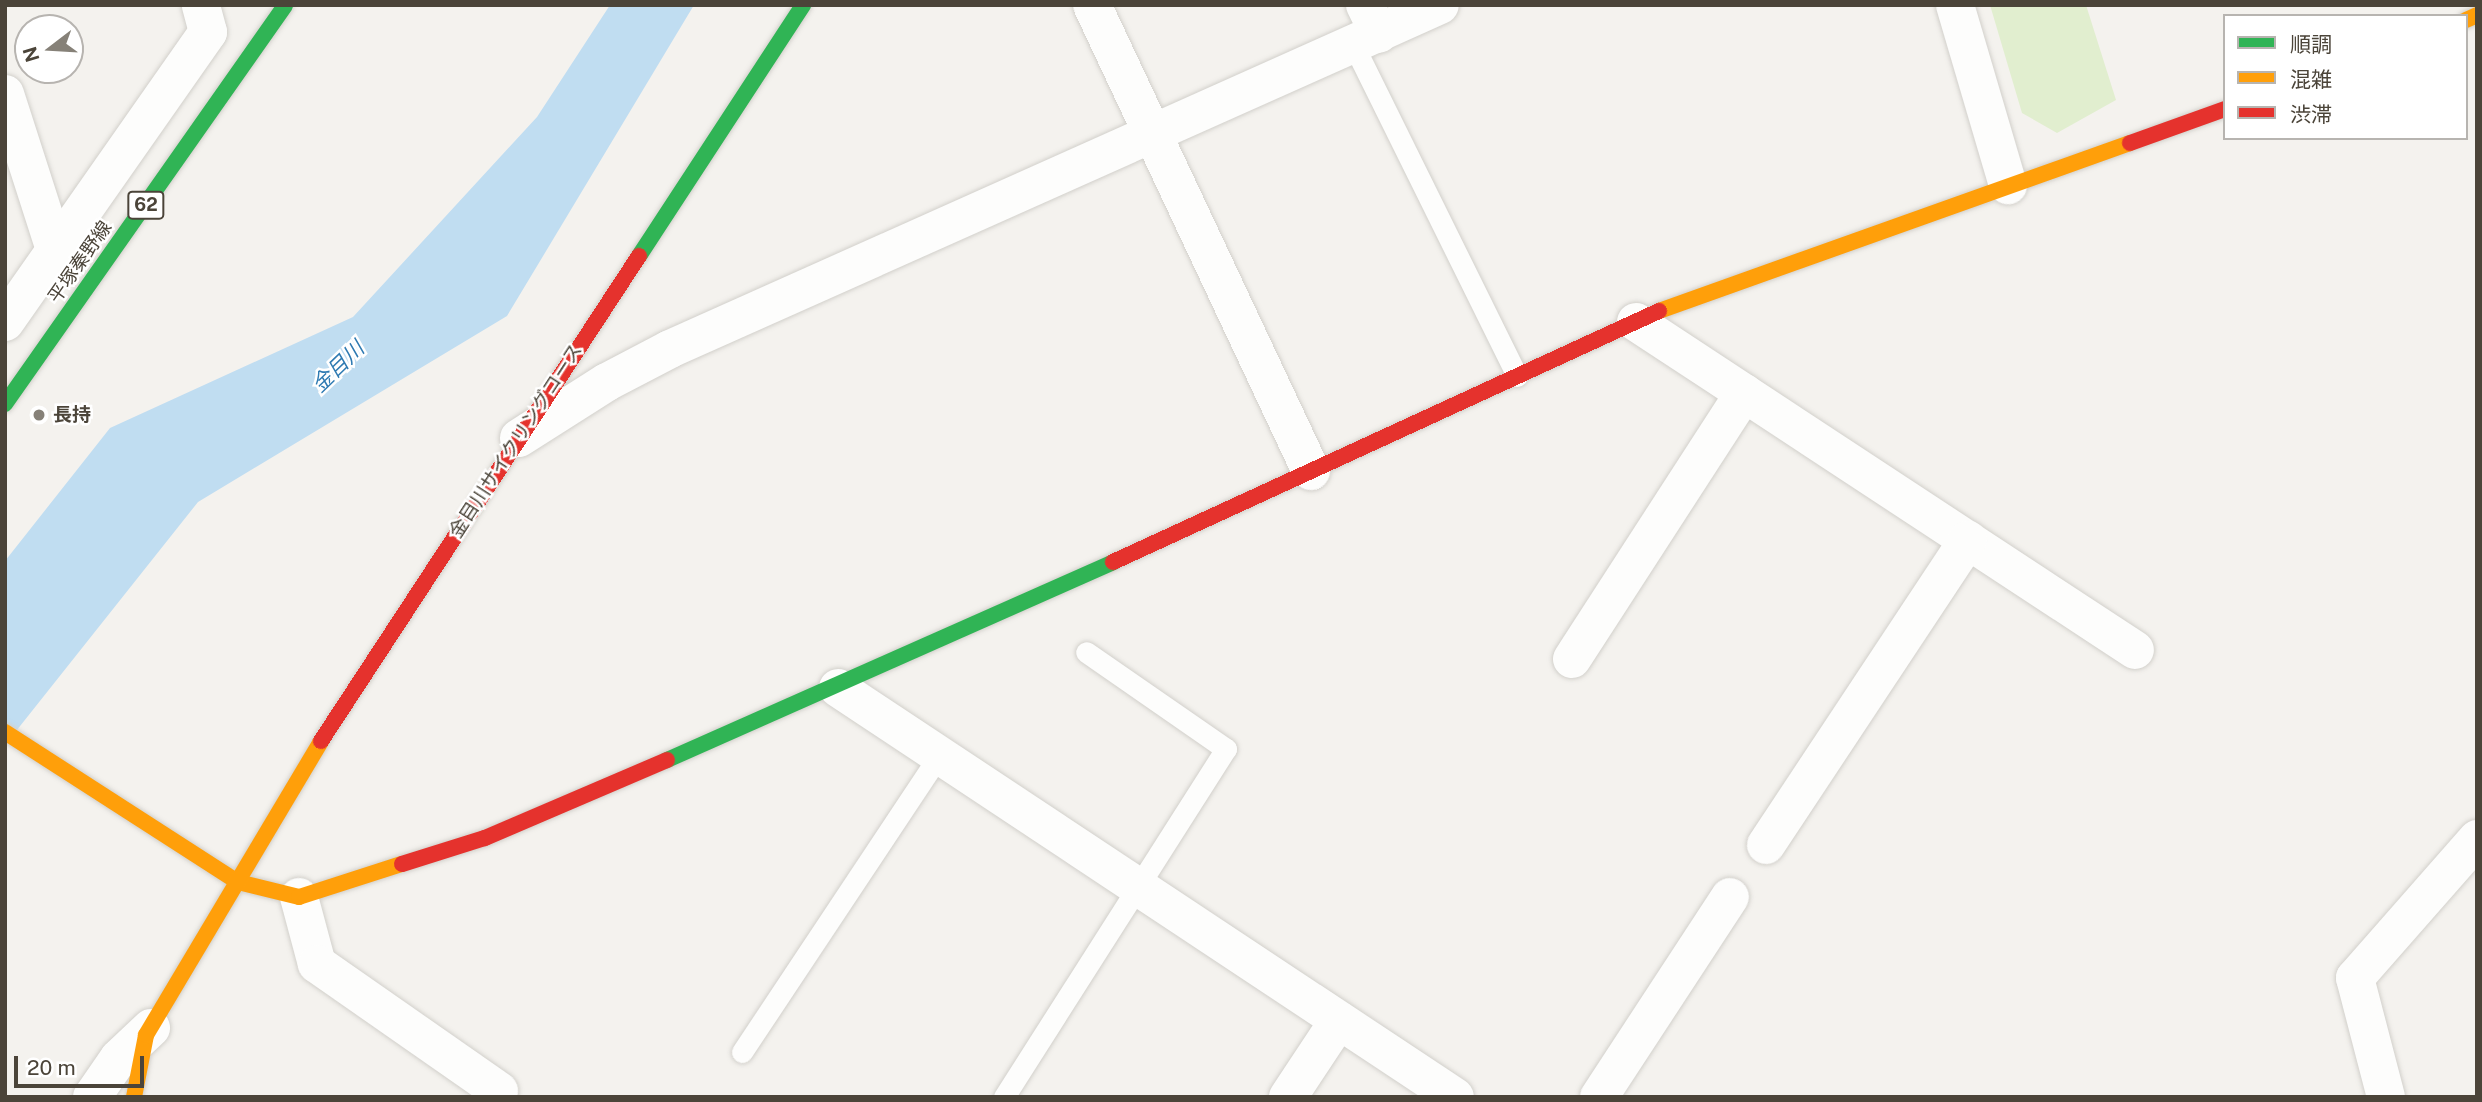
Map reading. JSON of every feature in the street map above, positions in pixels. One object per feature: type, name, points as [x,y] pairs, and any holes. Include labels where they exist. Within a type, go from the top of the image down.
[{"type":"street","points":[[5,322],[56,253],[208,32],[201,5]]},
{"type":"street","name":"平塚秦野線","points":[[5,404],[285,5]]},
{"type":"street","name":"金目川サイクリングコース","points":[[134,1097],[151,1028],[290,789],[803,5]]},
{"type":"street","points":[[1092,5],[1311,471]]},
{"type":"street","points":[[519,438],[607,382],[670,349],[1153,135],[1366,28],[1440,5]]},
{"type":"street","points":[[1955,5],[2008,184]]},
{"type":"street","points":[[5,94],[56,253]]},
{"type":"street","points":[[5,732],[238,881],[299,897],[485,838],[838,688],[1636,322],[2008,184],[2223,110]]},
{"type":"street","points":[[1636,322],[2134,650]]},
{"type":"street","points":[[1572,659],[1744,393]]},
{"type":"street","points":[[1766,845],[1968,540]]},
{"type":"street","points":[[838,688],[1455,1097]]},
{"type":"street","points":[[2386,1097],[2355,978],[2477,839]]},
{"type":"street","points":[[299,897],[317,964],[499,1091]]},
{"type":"street","points":[[1598,1097],[1730,897]]},
{"type":"street","points":[[1288,1097],[1339,1020]]},
{"type":"street","points":[[93,1097],[119,1058],[151,1028]]},
{"type":"lane","points":[[1366,28],[1517,376]]},
{"type":"lane","points":[[1004,1097],[1226,749],[1086,652]]},
{"type":"lane","points":[[742,1052],[939,755]]},
{"type":"green space","points":[[1990,5],[2086,5],[2116,100],[2057,133],[2022,113]]},
{"type":"water","name":"金目川","points":[[610,5],[694,5],[507,316],[198,502],[5,745],[5,561],[110,428],[353,317],[537,117]]},
{"type":"traffic: fast","points":[[5,404],[285,5]]},
{"type":"traffic: fast","points":[[639,256],[803,5]]},
{"type":"traffic: fast","points":[[667,760],[1113,562]]},
{"type":"traffic: slow","points":[[2468,19],[2477,15]]},
{"type":"traffic: slow","points":[[1659,311],[2130,143]]},
{"type":"traffic: slow","points":[[5,732],[238,882],[299,897],[402,864]]},
{"type":"traffic: slow","points":[[134,1097],[146,1035],[321,741]]},
{"type":"traffic: jam","points":[[2130,143],[2223,110]]},
{"type":"traffic: jam","points":[[321,741],[639,256]]},
{"type":"traffic: jam","points":[[1113,562],[1659,311]]},
{"type":"traffic: jam","points":[[402,864],[485,838],[667,760]]},
{"type":"place","name":"長持","points":[[39,415]]}]
